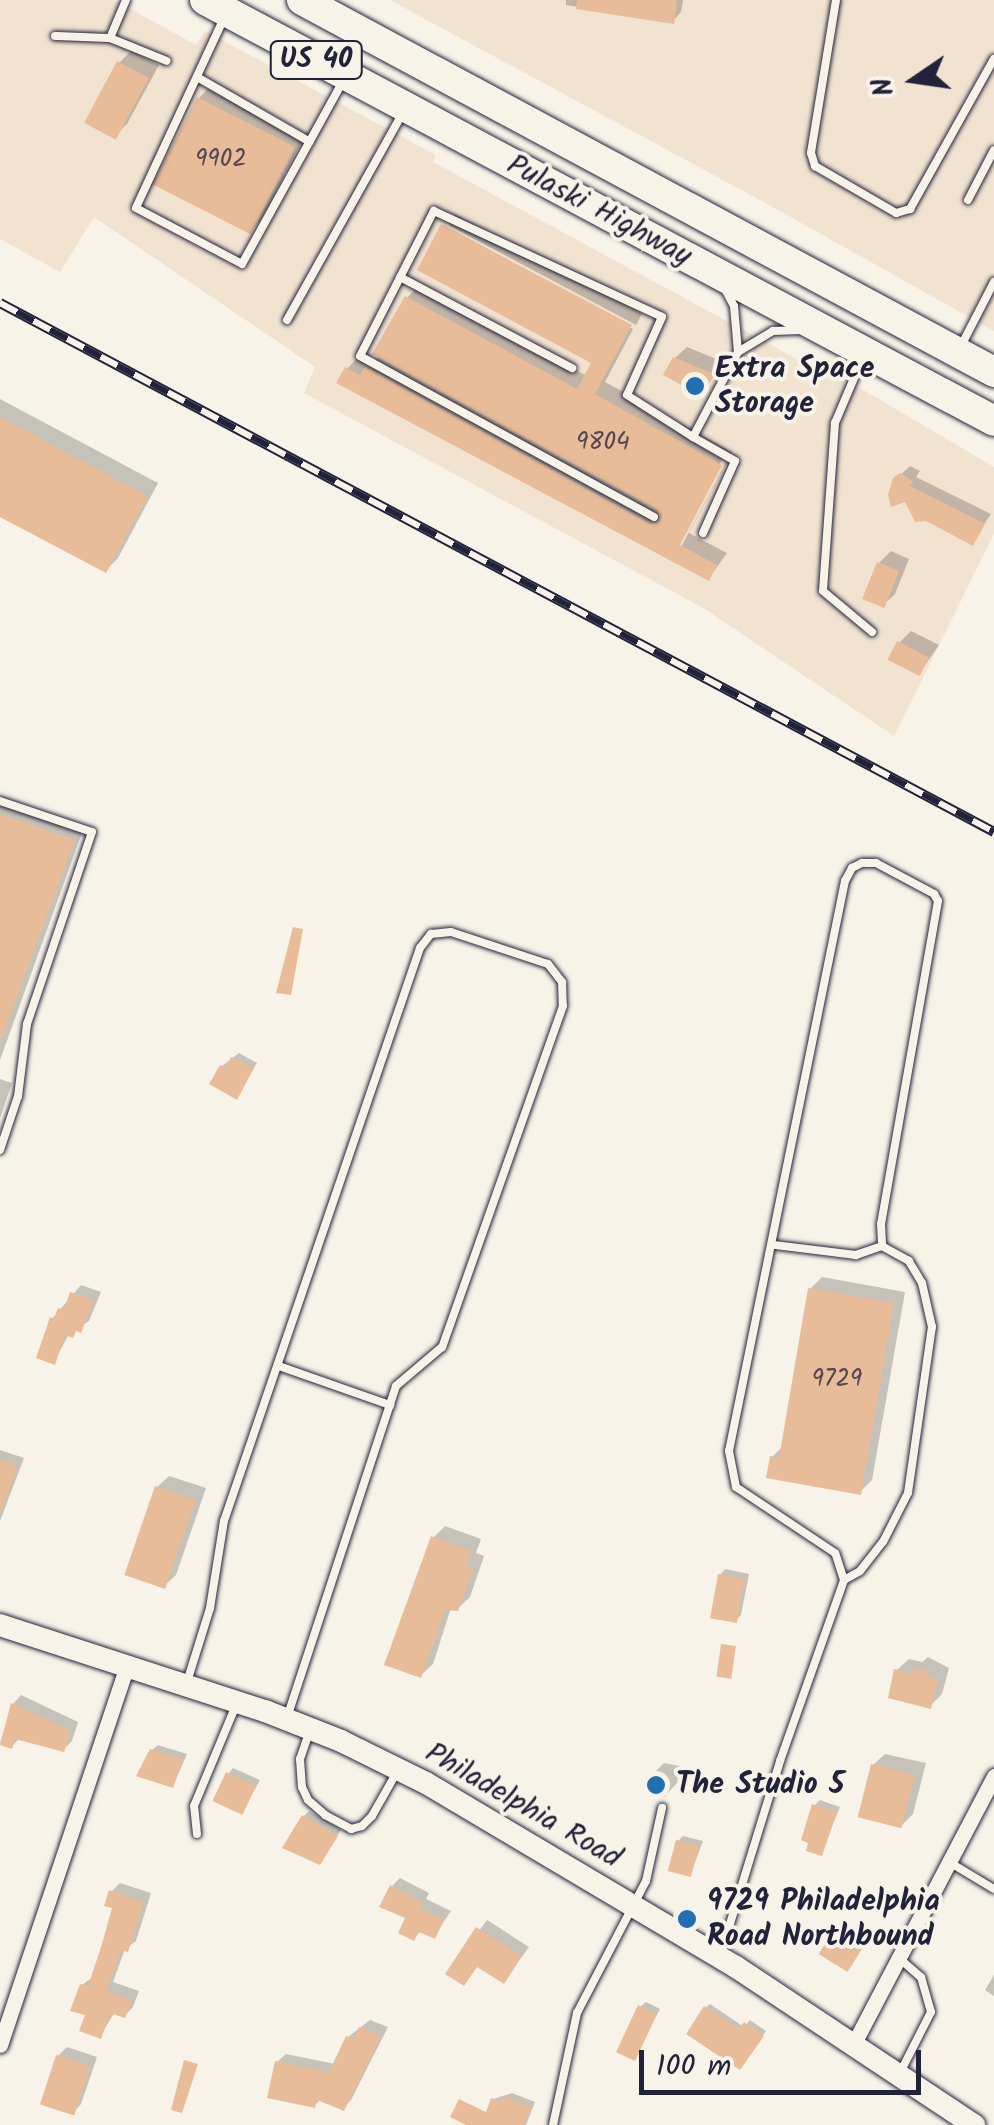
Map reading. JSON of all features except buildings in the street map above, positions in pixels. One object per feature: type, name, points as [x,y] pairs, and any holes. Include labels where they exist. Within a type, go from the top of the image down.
[{"type":"highway","name":"Pulaski Highway","points":[[303,0],[994,372]]},
{"type":"highway","name":"Pulaski Highway","points":[[216,6],[994,421]]},
{"type":"main road","name":"Philadelphia Road","points":[[0,1626],[238,1701],[311,1729],[398,1770],[720,1957],[974,2125]]},
{"type":"street","points":[[1,2041],[127,1666]]},
{"type":"street","points":[[853,2045],[994,1776]]},
{"type":"lane","points":[[110,38],[126,0]]},
{"type":"lane","points":[[836,0],[811,154],[815,166],[896,213],[910,209],[994,59]]},
{"type":"lane","points":[[216,6],[197,77],[136,208],[242,264],[346,76]]},
{"type":"lane","points":[[55,36],[110,38],[166,61]]},
{"type":"lane","points":[[197,77],[310,142]]},
{"type":"lane","points":[[286,320],[406,107]]},
{"type":"lane","points":[[968,200],[994,150]]},
{"type":"lane","points":[[654,517],[360,356],[434,211],[662,317],[628,395],[735,462],[702,533]]},
{"type":"lane","points":[[716,273],[734,306],[738,352]]},
{"type":"lane","points":[[400,277],[572,368]]},
{"type":"lane","points":[[958,352],[994,282]]},
{"type":"lane","points":[[693,437],[738,352],[773,331],[820,329]]},
{"type":"lane","points":[[865,352],[835,423],[823,591],[872,632]]},
{"type":"lane","points":[[0,801],[92,832],[27,1024],[18,1096],[0,1150]]},
{"type":"lane","points":[[720,1957],[780,1761],[844,1580],[835,1553],[744,1496],[732,1476],[728,1451],[778,1228],[845,881],[852,868],[876,862],[934,894],[938,902],[881,1224],[882,1246]]},
{"type":"lane","points":[[186,1685],[210,1608],[224,1520],[280,1366],[420,948],[432,934],[451,932],[548,964],[562,982],[563,1006],[442,1347],[396,1386],[287,1719]]},
{"type":"lane","points":[[774,1245],[856,1254],[882,1246],[909,1262],[922,1283],[932,1327],[908,1493],[883,1542],[860,1571],[844,1580]]},
{"type":"lane","points":[[280,1366],[390,1405]]},
{"type":"lane","points":[[197,1834],[194,1806],[238,1701]]},
{"type":"lane","points":[[311,1729],[300,1758],[302,1787],[308,1800],[324,1816],[351,1829],[362,1826],[372,1816],[398,1770]]},
{"type":"lane","points":[[552,2125],[577,2014],[646,1881],[662,1808]]},
{"type":"lane","points":[[949,1862],[994,1889]]},
{"type":"lane","points":[[898,2075],[931,2012],[921,1977],[899,1958]]},
{"type":"shaded area","points":[[0,0],[114,0],[196,45],[205,31],[436,155],[433,162],[808,365],[821,365],[994,467],[994,534],[894,736],[705,609],[304,393],[315,367],[94,217],[60,272],[0,239]]},
{"type":"shaded area","points":[[390,0],[994,0],[994,331],[771,206]]},
{"type":"railway","points":[[0,303],[994,832]]},
{"type":"place","name":"Extra Space Storage","points":[[695,386]]},
{"type":"place","name":"The Studio 5","points":[[656,1785]]},
{"type":"place","name":"9729 Philadelphia Road Northbound","points":[[687,1919]]}]
